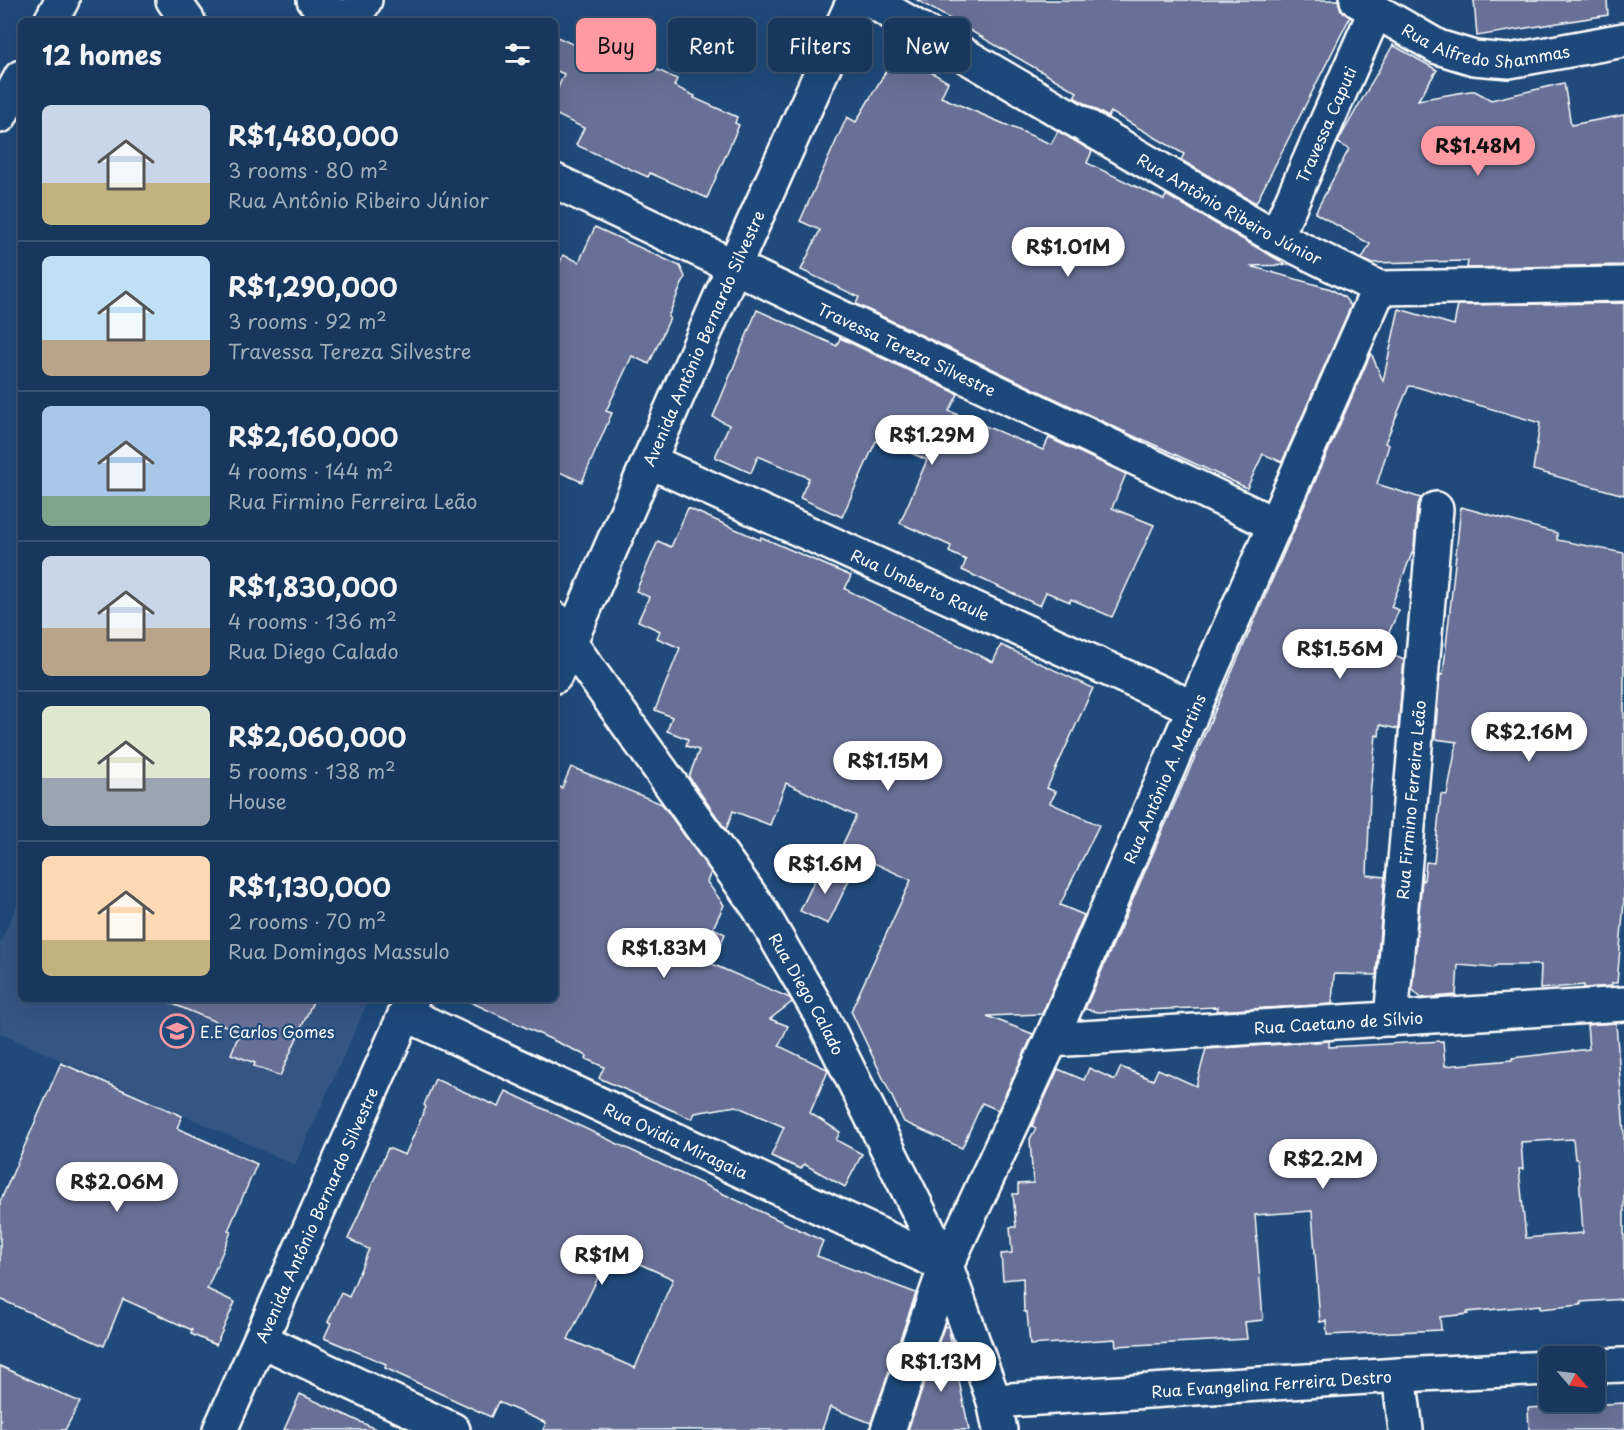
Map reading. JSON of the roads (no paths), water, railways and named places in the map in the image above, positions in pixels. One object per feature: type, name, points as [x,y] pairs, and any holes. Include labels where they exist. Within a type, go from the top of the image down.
[{"type":"street","points":[[53,18],[62,0]]},
{"type":"street","points":[[173,0],[186,18]]},
{"type":"street","points":[[314,0],[330,13],[344,16],[352,15],[360,10],[365,0]]},
{"type":"street","name":"Avenida Antônio Bernardo Silvestre","points":[[558,657],[562,631],[649,460],[854,0]]},
{"type":"street","name":"Rua Antônio Ribeiro Júnior","points":[[870,0],[1276,237],[1379,288],[1624,284]]},
{"type":"street","name":"Travessa Caputi","points":[[1276,237],[1366,6]]},
{"type":"street","name":"Rua Alfredo Shammas","points":[[1366,6],[1438,47],[1474,58],[1509,62],[1624,39]]},
{"type":"street","points":[[0,116],[18,83]]},
{"type":"street","name":"Travessa Tereza Silvestre","points":[[558,182],[1276,525]]},
{"type":"street","name":"Rua Antônio A. Martins","points":[[888,1430],[946,1266],[1051,1040],[1379,288]]},
{"type":"street","name":"Rua Umberto Raule","points":[[649,460],[1194,708]]},
{"type":"street","name":"Rua Firmino Ferreira Leão","points":[[1391,1019],[1436,509]]},
{"type":"street","name":"Rua Diego Calado","points":[[562,631],[759,908],[821,1015],[946,1266],[997,1416]]},
{"type":"street","name":"Rua Caetano de Sílvio","points":[[1051,1040],[1624,1004]]},
{"type":"street","name":"Avenida Antônio Bernardo Silvestre","points":[[220,1430],[409,1007]]},
{"type":"street","name":"Rua Ovidia Miragaia","points":[[409,1007],[946,1266]]},
{"type":"street","points":[[261,1340],[453,1430]]},
{"type":"street","points":[[1605,1366],[1624,1365]]},
{"type":"street","name":"Rua Evangelina Ferreira Destro","points":[[997,1416],[1399,1375],[1539,1369]]},
{"type":"street","points":[[1399,1375],[1406,1430]]},
{"type":"place","name":"E.E Carlos Gomes","points":[[177,1031]]}]
